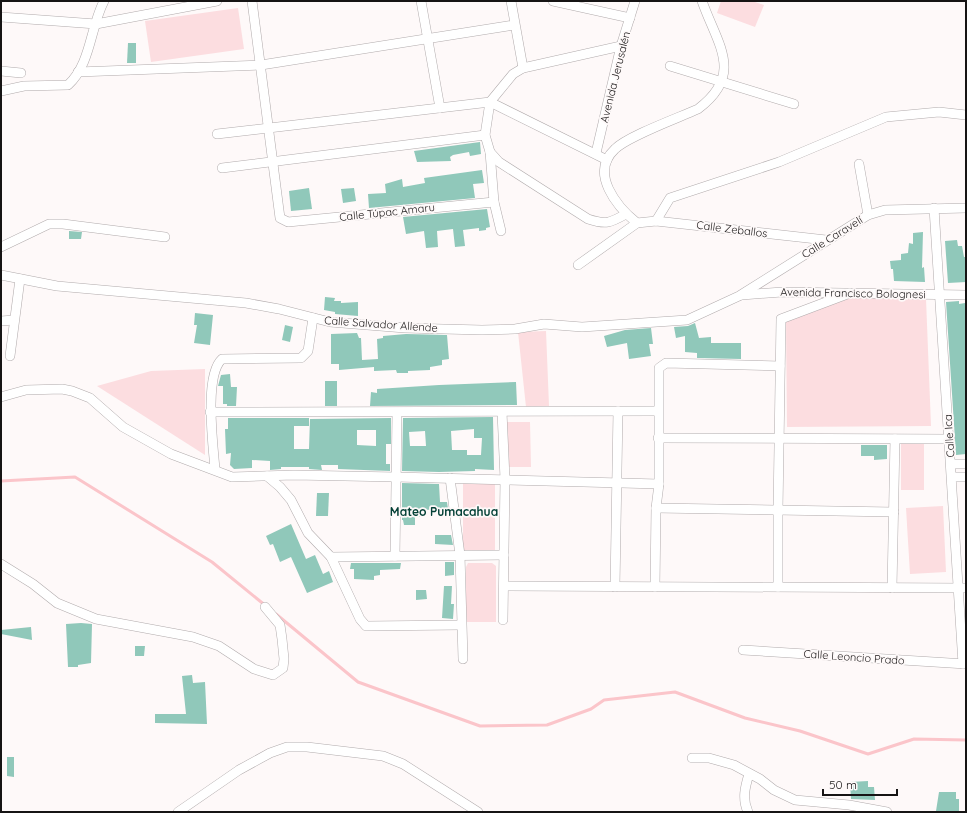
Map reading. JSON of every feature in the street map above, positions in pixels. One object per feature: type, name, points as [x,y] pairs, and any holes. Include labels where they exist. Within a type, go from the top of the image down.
[{"type":"street","points":[[1,91],[24,86],[68,85],[75,79],[84,61],[104,1]]},
{"type":"street","points":[[1,16],[96,24],[217,1]]},
{"type":"street","points":[[252,1],[274,162]]},
{"type":"street","points":[[421,1],[440,108]]},
{"type":"street","points":[[511,1],[514,25],[523,68]]},
{"type":"street","points":[[553,1],[630,18]]},
{"type":"street","name":"Avenida Jerusalén","points":[[596,153],[621,46],[635,1]]},
{"type":"street","points":[[578,265],[637,223],[626,214],[610,192],[606,182],[605,170],[607,160],[614,149],[627,141],[698,110],[708,102],[721,82],[725,64],[724,55],[702,1]]},
{"type":"street","points":[[78,72],[261,65],[514,25]]},
{"type":"street","points":[[500,231],[494,202],[490,152],[485,135],[490,102],[513,74],[523,68],[621,46]]},
{"type":"street","points":[[670,66],[794,104]]},
{"type":"street","points":[[1,71],[21,73]]},
{"type":"street","points":[[217,134],[490,102],[596,153],[607,160]]},
{"type":"street","points":[[656,221],[670,198],[779,162],[886,117],[939,112],[966,115]]},
{"type":"street","points":[[222,168],[485,135]]},
{"type":"street","points":[[490,152],[499,162],[588,220],[602,224],[611,222],[626,214]]},
{"type":"street","name":"Calle Túpac Amaru","points":[[274,162],[280,218],[288,222],[494,202]]},
{"type":"street","points":[[859,164],[868,215]]},
{"type":"street","name":"Calle Ica","points":[[934,208],[951,464],[962,588],[965,664]]},
{"type":"street","name":"Calle Caravelí","points":[[739,296],[868,215],[885,210],[966,208]]},
{"type":"street","name":"Calle Zeballos","points":[[637,223],[656,221],[826,240]]},
{"type":"street","points":[[1,247],[49,224],[63,224],[165,237]]},
{"type":"street","name":"Calle Salvador Allende","points":[[1,275],[57,286],[246,303],[330,322],[405,328],[482,330],[514,329],[544,324],[582,327],[687,320],[739,296]]},
{"type":"street","points":[[10,356],[20,279]]},
{"type":"street","name":"Avenida Francisco Bolognesi","points":[[739,296],[782,292],[966,294]]},
{"type":"street","points":[[778,587],[781,319],[850,293]]},
{"type":"street","points":[[214,469],[210,412],[216,364],[222,359],[301,358],[308,351],[312,318]]},
{"type":"street","points":[[1,321],[14,320]]},
{"type":"street","points":[[655,587],[659,368],[666,363],[780,366]]},
{"type":"street","points":[[1,397],[26,390],[62,389],[72,391],[90,398],[123,427],[164,450],[232,477],[505,478],[658,484]]},
{"type":"street","points":[[615,587],[618,411]]},
{"type":"street","points":[[210,412],[397,413],[658,411]]},
{"type":"street","points":[[502,412],[505,478],[503,620]]},
{"type":"street","points":[[395,556],[397,413]]},
{"type":"street","points":[[658,438],[950,440]]},
{"type":"street","points":[[892,588],[895,439]]},
{"type":"street","points":[[951,464],[966,464]]},
{"type":"street","points":[[267,476],[280,487],[291,500],[308,533],[331,557],[360,619],[366,626],[461,625]]},
{"type":"street","points":[[952,477],[966,477]]},
{"type":"street","points":[[450,478],[460,555],[463,659]]},
{"type":"street","points":[[656,508],[894,512]]},
{"type":"street","points":[[331,557],[504,555]]},
{"type":"street","points":[[1,564],[33,584],[57,603],[96,620],[193,637],[219,646],[254,669],[273,675],[283,668],[284,659],[282,639],[280,625],[265,608]]},
{"type":"street","points":[[504,586],[962,588]]},
{"type":"street","name":"Calle Leoncio Prado","points":[[743,650],[965,664]]},
{"type":"street","points":[[178,812],[239,770],[270,753],[287,747],[307,747],[383,756],[403,764],[478,812]]},
{"type":"street","points":[[692,758],[709,758],[734,766],[760,779],[774,790],[795,800],[846,809],[887,812]]},
{"type":"street","points":[[748,812],[745,805],[744,790],[749,774]]},
{"type":"shaded area","points":[[721,1],[752,1],[764,5],[755,27],[717,13]]},
{"type":"shaded area","points":[[238,8],[244,49],[151,62],[145,21]]},
{"type":"shaded area","points":[[850,298],[926,299],[931,426],[787,427],[786,321]]},
{"type":"shaded area","points":[[546,331],[549,406],[526,407],[518,332]]},
{"type":"shaded area","points":[[205,369],[205,455],[97,386],[151,371]]},
{"type":"shaded area","points":[[503,422],[530,422],[531,467],[503,467]]},
{"type":"shaded area","points":[[901,443],[924,444],[924,490],[901,490]]},
{"type":"shaded area","points":[[463,483],[495,484],[495,550],[463,550]]},
{"type":"shaded area","points":[[943,506],[946,572],[910,574],[906,508]]},
{"type":"shaded area","points":[[468,563],[492,563],[496,566],[496,622],[465,622],[466,567]]},
{"type":"building","points":[[128,43],[136,43],[136,63],[127,63]]},
{"type":"building","points":[[480,142],[481,154],[470,156],[469,152],[453,155],[450,157],[451,161],[417,162],[414,151]]},
{"type":"building","points":[[482,170],[484,183],[473,184],[475,198],[369,208],[368,194],[386,193],[385,184],[402,179],[403,187],[425,183],[424,178]]},
{"type":"building","points":[[309,188],[312,209],[291,211],[289,191]]},
{"type":"building","points":[[354,188],[356,201],[343,203],[341,189]]},
{"type":"building","points":[[487,209],[490,227],[486,228],[486,230],[479,231],[479,228],[463,230],[465,246],[455,247],[453,229],[437,231],[438,247],[426,248],[424,231],[406,234],[403,217]]},
{"type":"building","points":[[69,231],[82,232],[81,239],[69,239]]},
{"type":"building","points":[[923,232],[922,268],[924,267],[925,282],[894,281],[893,269],[891,269],[890,261],[901,260],[901,254],[908,253],[909,243],[913,244],[913,233]]},
{"type":"building","points":[[957,240],[958,246],[962,246],[964,257],[966,257],[966,282],[948,283],[945,241]]},
{"type":"building","points":[[325,297],[335,298],[334,301],[341,301],[341,303],[358,302],[358,316],[335,314],[335,312],[324,310]]},
{"type":"building","points":[[959,301],[959,304],[965,303],[966,306],[966,454],[956,455],[946,302]]},
{"type":"building","points":[[195,313],[213,315],[210,345],[194,343],[197,325],[194,325]]},
{"type":"building","points":[[695,323],[699,338],[711,337],[711,343],[741,343],[741,359],[697,358],[697,353],[685,352],[685,336],[676,338],[674,327],[688,326]]},
{"type":"building","points":[[285,325],[293,327],[290,342],[282,340]]},
{"type":"building","points":[[651,328],[653,344],[649,344],[651,356],[629,359],[627,343],[607,347],[604,336],[625,330]]},
{"type":"building","points":[[357,333],[359,338],[361,338],[362,360],[378,359],[377,339],[383,338],[383,336],[406,334],[447,335],[449,359],[442,360],[442,365],[430,367],[430,370],[408,371],[408,373],[397,373],[396,370],[374,371],[374,367],[339,370],[339,364],[331,364],[331,334]]},
{"type":"building","points":[[230,374],[231,387],[237,387],[236,406],[227,406],[227,404],[223,404],[223,386],[218,386],[221,375]]},
{"type":"building","points":[[325,381],[337,381],[337,406],[325,406]]},
{"type":"building","points":[[516,382],[517,405],[370,406],[371,392],[377,393],[377,389]]},
{"type":"building","points":[[493,417],[494,470],[475,469],[475,471],[439,472],[402,471],[403,418]],"holes":[[[474,429],[474,438],[482,438],[481,455],[467,455],[467,450],[452,450],[451,431]],[[425,431],[426,446],[410,446],[409,432]]]},
{"type":"building","points":[[228,418],[309,418],[309,426],[294,426],[294,449],[309,449],[310,419],[391,418],[391,444],[386,444],[386,464],[390,464],[390,471],[338,469],[338,465],[321,465],[322,470],[309,469],[309,467],[281,467],[281,469],[270,470],[270,461],[252,460],[252,468],[234,469],[230,465],[231,453],[226,454],[225,429],[228,429]],"holes":[[[357,430],[376,430],[376,446],[357,445]]]},
{"type":"building","points":[[861,445],[887,445],[887,459],[874,460],[874,456],[861,456]]},
{"type":"building","points":[[402,483],[439,484],[440,502],[447,502],[448,509],[421,510],[422,517],[415,517],[415,525],[404,525],[402,520]]},
{"type":"building","points":[[317,493],[329,493],[328,516],[316,516]]},
{"type":"building","points":[[291,524],[306,559],[315,555],[323,574],[329,571],[333,582],[307,593],[291,557],[280,562],[273,544],[270,545],[266,536]]},
{"type":"building","points":[[435,535],[451,535],[453,545],[435,544]]},
{"type":"building","points":[[445,562],[454,562],[454,575],[445,576]]},
{"type":"building","points":[[351,563],[401,563],[400,569],[380,570],[380,575],[374,576],[374,580],[354,579],[354,569],[350,569]]},
{"type":"building","points":[[444,586],[452,586],[451,604],[454,604],[453,619],[442,618]]},
{"type":"building","points":[[416,590],[426,590],[427,599],[416,600]]},
{"type":"building","points":[[66,624],[92,624],[91,663],[78,665],[78,667],[68,667]]},
{"type":"building","points":[[31,627],[32,640],[1,634],[1,630]]},
{"type":"building","points":[[135,646],[145,646],[144,656],[135,656]]},
{"type":"building","points":[[192,675],[193,683],[205,682],[207,724],[155,723],[155,714],[186,714],[182,676]]},
{"type":"building","points":[[7,757],[14,757],[14,777],[7,776]]},
{"type":"building","points":[[868,781],[868,787],[874,787],[875,800],[851,799],[850,782]]},
{"type":"building","points":[[939,792],[956,792],[956,799],[959,799],[959,812],[936,811]]},
{"type":"waterway","points":[[1,481],[75,477],[212,562],[266,606]]},
{"type":"waterway","points":[[276,614],[358,682],[480,726],[547,725],[591,709],[604,700],[675,692],[745,718],[800,731],[868,754],[914,739],[966,740]]},
{"type":"district","name":"Mateo Pumacahua","points":[[444,512]]}]
